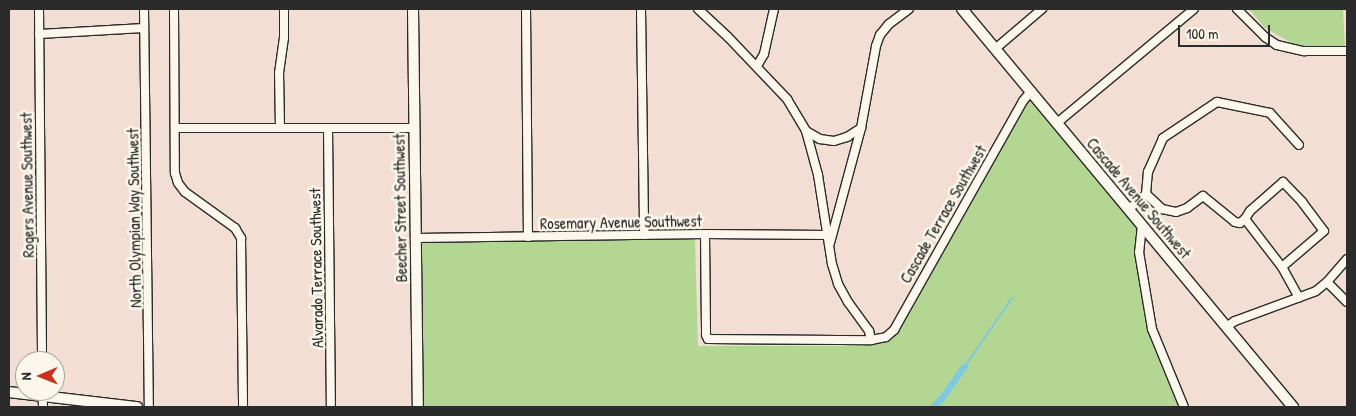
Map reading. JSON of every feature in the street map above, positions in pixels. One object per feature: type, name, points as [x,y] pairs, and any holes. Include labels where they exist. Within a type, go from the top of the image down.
[{"type":"street","name":"Rogers Avenue Southwest","points":[[39,9],[42,351]]},
{"type":"street","name":"North Olympian Way Southwest","points":[[144,9],[149,407]]},
{"type":"street","points":[[174,9],[175,173],[178,183],[185,192],[234,228],[241,238],[243,407]]},
{"type":"street","points":[[280,128],[279,73],[284,38],[284,9]]},
{"type":"street","name":"Beecher Street Southwest","points":[[413,9],[418,407]]},
{"type":"street","points":[[526,9],[528,237]]},
{"type":"street","points":[[641,9],[644,235]]},
{"type":"street","points":[[698,9],[757,66],[787,99],[806,131],[818,175],[829,247],[838,284],[848,302],[869,331],[871,340],[708,339],[706,334],[705,234]]},
{"type":"street","points":[[757,66],[764,54],[774,9]]},
{"type":"street","points":[[829,247],[861,128],[880,35],[889,24],[909,9]]},
{"type":"street","name":"Cascade Avenue Southwest","points":[[962,9],[1293,407]]},
{"type":"street","points":[[995,49],[1042,9]]},
{"type":"street","points":[[1057,123],[1194,9]]},
{"type":"street","points":[[1237,9],[1265,37],[1277,45],[1298,51],[1347,51]]},
{"type":"street","points":[[39,34],[144,28]]},
{"type":"street","name":"Cascade Terrace Southwest","points":[[871,340],[886,337],[894,330],[1023,101],[1031,91]]},
{"type":"street","points":[[1129,209],[1146,194],[1148,172],[1163,138],[1217,102],[1270,113],[1299,145]]},
{"type":"street","points":[[175,128],[414,128]]},
{"type":"street","name":"Alvarado Terrace Southwest","points":[[328,128],[331,407]]},
{"type":"street","points":[[806,131],[820,139],[834,141],[847,137],[861,128]]},
{"type":"street","points":[[1146,194],[1162,209],[1176,212],[1187,208],[1203,196],[1236,222],[1240,223],[1250,211],[1283,182],[1302,202],[1324,231],[1282,267]]},
{"type":"street","points":[[1245,219],[1282,267],[1299,298]]},
{"type":"street","points":[[1142,225],[1140,252],[1152,329],[1184,407]]},
{"type":"street","name":"Rosemary Avenue Southwest","points":[[416,238],[705,234],[828,235]]},
{"type":"street","points":[[1226,327],[1235,321],[1316,291],[1328,282],[1347,259]]},
{"type":"street","points":[[1328,282],[1347,302]]},
{"type":"street","points":[[65,397],[137,407]]},
{"type":"green space","points":[[1249,9],[1343,9],[1345,46],[1299,47],[1265,28]]},
{"type":"green space","points":[[1029,88],[1145,231],[1142,252],[1150,327],[1185,407],[423,407],[418,240],[695,238],[698,346],[867,346],[896,328]]},
{"type":"water","points":[[962,364],[969,366],[945,400],[938,407],[929,407],[943,392]]},
{"type":"waterway","points":[[965,366],[1012,298]]}]
